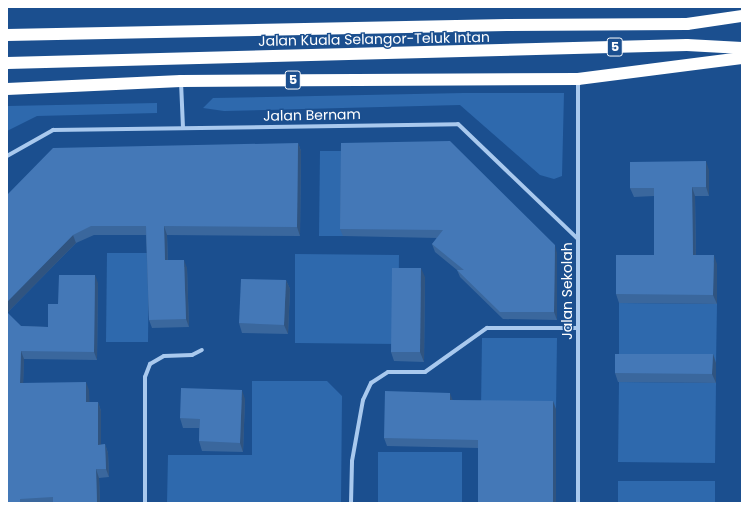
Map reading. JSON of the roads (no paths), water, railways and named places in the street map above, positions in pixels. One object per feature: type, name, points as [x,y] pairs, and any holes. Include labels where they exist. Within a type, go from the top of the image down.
[{"type":"highway","name":"Jalan Kuala Selangor-Teluk Intan","points":[[7,35],[507,25],[687,24],[742,16]]},
{"type":"highway","name":"Jalan Kuala Selangor-Teluk Intan","points":[[7,63],[687,45],[742,48]]},
{"type":"highway","name":"5","points":[[7,89],[181,81],[578,79],[742,58]]},
{"type":"street","name":"Jalan Sekolah","points":[[578,79],[578,503]]},
{"type":"street","points":[[181,81],[183,128]]},
{"type":"street","name":"Jalan Bernam","points":[[7,156],[52,130],[458,124],[578,239]]},
{"type":"street","points":[[351,503],[352,460],[363,400],[371,383],[388,372],[425,372],[488,328],[578,328]]},
{"type":"street","points":[[145,503],[145,377],[150,364],[164,356],[192,355],[202,350]]}]
